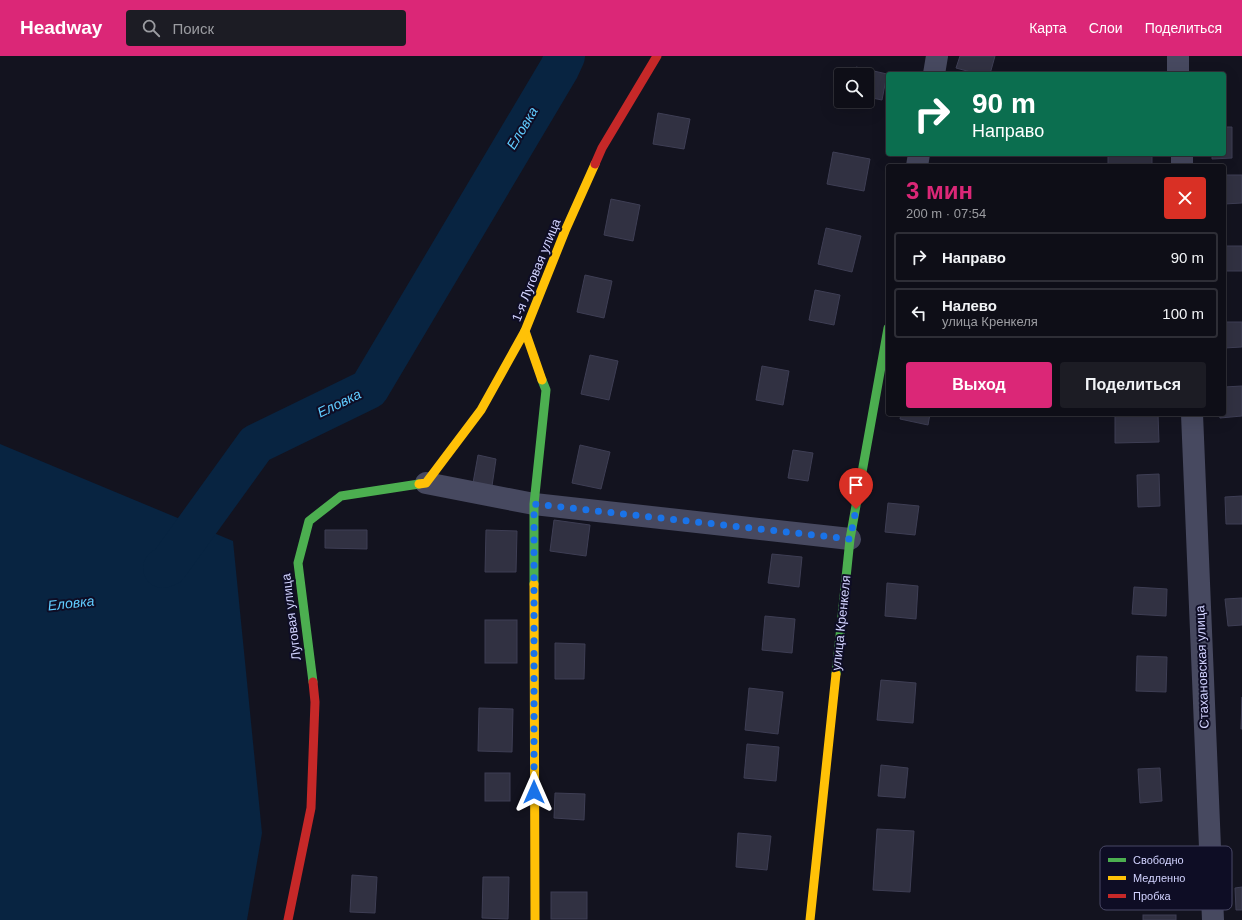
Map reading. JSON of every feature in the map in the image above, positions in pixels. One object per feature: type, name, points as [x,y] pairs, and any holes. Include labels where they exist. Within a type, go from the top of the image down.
[{"type":"street","name":"1-я Луговая улица","points":[[535,920],[534,504],[546,390],[525,331],[565,231],[602,148],[657,56]]},
{"type":"street","points":[[934,72],[937,56]]},
{"type":"street","points":[[1178,56],[1178,72]]},
{"type":"street","points":[[525,331],[481,410],[426,483],[534,504],[850,539]]},
{"type":"street","name":"улица Кренкеля","points":[[810,920],[850,539],[886,339]]},
{"type":"street","name":"Стахановская улица","points":[[1192,416],[1210,846]]},
{"type":"street","name":"Луговая улица","points":[[288,920],[310,808],[315,702],[298,563],[309,521],[341,496],[426,483]]},
{"type":"street","name":"Стахановская улица","points":[[1213,910],[1213,920]]},
{"type":"water","points":[[0,444],[233,541],[262,833],[247,920],[0,920]]},
{"type":"building","points":[[960,56],[995,56],[991,72],[971,72],[956,68]]},
{"type":"building","points":[[874,71],[886,74],[882,100],[874,98]]},
{"type":"building","points":[[658,113],[690,119],[684,149],[653,144]]},
{"type":"building","points":[[1226,127],[1232,127],[1232,158],[1212,159],[1212,156],[1226,156]]},
{"type":"building","points":[[833,152],[870,159],[864,191],[827,184]]},
{"type":"building","points":[[1108,156],[1152,156],[1152,164],[1108,164]]},
{"type":"building","points":[[1226,175],[1242,175],[1242,203],[1226,204]]},
{"type":"building","points":[[611,199],[640,205],[633,241],[604,235]]},
{"type":"building","points":[[826,228],[861,236],[852,272],[818,264]]},
{"type":"building","points":[[1226,246],[1242,246],[1242,271],[1226,271]]},
{"type":"building","points":[[585,275],[612,281],[604,318],[577,312]]},
{"type":"building","points":[[815,290],[840,295],[834,325],[809,320]]},
{"type":"building","points":[[1226,322],[1242,322],[1242,347],[1226,348]]},
{"type":"building","points":[[590,355],[618,361],[609,400],[581,394]]},
{"type":"building","points":[[762,366],[789,371],[783,405],[756,400]]},
{"type":"building","points":[[1242,386],[1242,416],[1220,418],[1220,416],[1226,416],[1226,387]]},
{"type":"building","points":[[901,416],[930,416],[928,425],[900,419]]},
{"type":"building","points":[[1115,416],[1158,416],[1159,442],[1115,443]]},
{"type":"building","points":[[580,445],[610,452],[601,489],[572,483]]},
{"type":"building","points":[[793,450],[813,453],[808,481],[788,478]]},
{"type":"building","points":[[478,455],[496,459],[492,486],[473,483]]},
{"type":"building","points":[[1159,474],[1160,506],[1138,507],[1137,475]]},
{"type":"building","points":[[1242,496],[1242,524],[1226,524],[1225,497]]},
{"type":"building","points":[[888,503],[919,506],[915,535],[885,532]]},
{"type":"building","points":[[554,520],[590,525],[586,556],[550,551]]},
{"type":"building","points":[[325,530],[367,530],[367,549],[325,548]]},
{"type":"building","points":[[486,530],[517,531],[516,572],[485,572]]},
{"type":"building","points":[[772,554],[802,557],[799,587],[768,583]]},
{"type":"building","points":[[887,583],[918,586],[916,619],[885,616]]},
{"type":"building","points":[[1134,587],[1167,589],[1166,616],[1132,614]]},
{"type":"building","points":[[1242,598],[1242,625],[1228,626],[1225,599]]},
{"type":"building","points":[[765,616],[795,619],[792,653],[762,650]]},
{"type":"building","points":[[485,620],[517,620],[517,663],[485,663]]},
{"type":"building","points":[[555,643],[585,644],[584,679],[555,679]]},
{"type":"building","points":[[1137,656],[1167,657],[1166,692],[1136,691]]},
{"type":"building","points":[[881,680],[916,683],[913,723],[877,720]]},
{"type":"building","points":[[749,688],[783,692],[778,734],[745,730]]},
{"type":"building","points":[[1242,697],[1242,729],[1241,729]]},
{"type":"building","points":[[479,708],[513,709],[512,752],[478,751]]},
{"type":"building","points":[[747,744],[779,747],[776,781],[744,778]]},
{"type":"building","points":[[881,765],[908,768],[905,798],[878,796]]},
{"type":"building","points":[[1160,768],[1162,801],[1140,803],[1138,769]]},
{"type":"building","points":[[485,773],[510,773],[510,801],[485,801]]},
{"type":"building","points":[[555,793],[585,794],[584,820],[554,818]]},
{"type":"building","points":[[877,829],[914,831],[910,892],[873,890]]},
{"type":"building","points":[[738,833],[771,836],[767,870],[736,867]]},
{"type":"building","points":[[352,875],[377,877],[375,913],[350,912]]},
{"type":"building","points":[[483,877],[509,877],[508,919],[482,918]]},
{"type":"building","points":[[1242,887],[1242,910],[1236,910],[1235,888]]},
{"type":"building","points":[[551,892],[587,892],[587,919],[551,919]]},
{"type":"building","points":[[1143,915],[1176,915],[1176,920],[1143,920]]},
{"type":"waterway","name":"Еловка","points":[[163,568],[168,566],[256,444],[369,389],[559,69],[565,56]]},
{"type":"traffic: fast","points":[[836,674],[850,539],[886,339]]},
{"type":"traffic: fast","points":[[534,584],[534,504],[546,390],[542,380]]},
{"type":"traffic: fast","points":[[313,682],[298,563],[309,521],[341,496],[419,484]]},
{"type":"traffic: slow","points":[[542,380],[525,331],[565,231],[595,164]]},
{"type":"traffic: slow","points":[[419,484],[426,483],[481,410],[525,331]]},
{"type":"traffic: slow","points":[[534,584],[535,920]]},
{"type":"traffic: slow","points":[[810,920],[836,674]]},
{"type":"traffic: jam","points":[[595,164],[602,148],[657,56]]},
{"type":"traffic: jam","points":[[288,920],[311,808],[315,702],[313,682]]},
{"type":"route","points":[[534,792],[534,504],[850,539],[856,509]]}]
